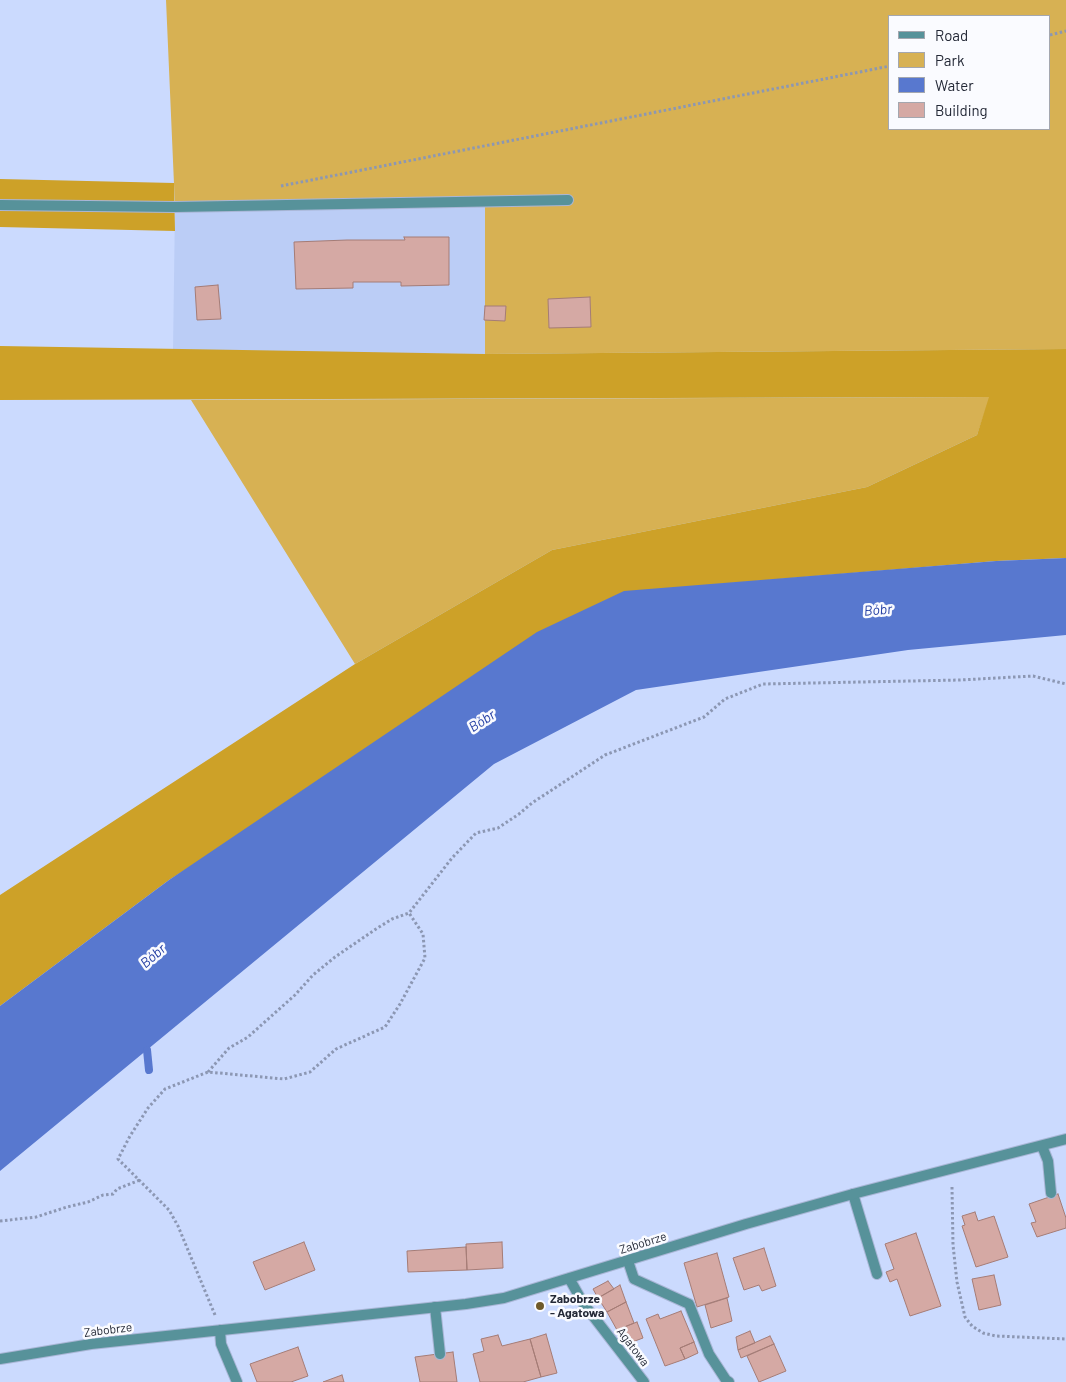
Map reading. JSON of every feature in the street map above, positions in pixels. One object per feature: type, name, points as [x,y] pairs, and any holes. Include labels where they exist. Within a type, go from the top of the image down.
[{"type":"street","points":[[0,205],[175,207],[568,200]]},
{"type":"street","name":"Zabobrze","points":[[0,1359],[91,1344],[504,1298],[746,1224],[853,1194],[1066,1139]]},
{"type":"street","points":[[1042,1146],[1048,1161],[1051,1193]]},
{"type":"street","points":[[853,1194],[877,1274]]},
{"type":"street","points":[[628,1261],[634,1279],[688,1304],[709,1354],[729,1382]]},
{"type":"street","name":"Agatowa","points":[[569,1278],[583,1303],[644,1382]]},
{"type":"street","points":[[435,1307],[440,1354]]},
{"type":"street","points":[[220,1330],[222,1344],[237,1382]]},
{"type":"path","points":[[1051,35],[1066,32]]},
{"type":"path","points":[[273,188],[888,66]]},
{"type":"path","points":[[215,1316],[170,1210],[118,1159],[148,1108],[165,1089],[208,1072],[230,1048],[248,1037],[295,995],[313,975],[335,957],[392,919],[409,913],[452,858],[476,833],[498,828],[605,755],[704,718],[725,699],[763,684],[960,680],[1033,676],[1066,684]]},
{"type":"path","points":[[208,1072],[284,1079],[310,1072],[336,1049],[385,1027],[425,958],[423,934],[409,913]]},
{"type":"path","points":[[951,1169],[953,1245],[957,1282],[965,1317],[972,1326],[983,1333],[996,1336],[1066,1339]]},
{"type":"path","points":[[0,1221],[36,1217],[88,1202],[103,1195],[113,1194],[117,1189],[140,1180]]},
{"type":"shaded area","points":[[0,179],[174,183],[175,231],[0,227]]},
{"type":"shaded area","points":[[485,202],[485,354],[173,351],[175,207]]},
{"type":"shaded area","points":[[0,346],[485,354],[1066,349],[1066,558],[996,561],[624,592],[169,880],[0,1006],[0,895],[355,664],[552,550],[867,487],[977,435],[989,397],[0,400]]},
{"type":"green space","points":[[166,0],[1066,0],[1066,349],[485,354],[485,202],[175,207]]},
{"type":"green space","points":[[990,397],[977,435],[867,487],[552,550],[355,664],[191,400]]},
{"type":"water","name":"Bóbr","points":[[1066,558],[1066,635],[908,650],[636,690],[494,764],[0,1171],[0,1006],[169,880],[537,632],[624,591],[996,561]]},
{"type":"building","points":[[404,237],[449,237],[449,285],[401,286],[401,282],[353,282],[353,288],[296,289],[294,242],[405,240]]},
{"type":"building","points":[[218,285],[221,319],[197,320],[195,287]]},
{"type":"building","points":[[590,297],[591,327],[549,328],[548,299]]},
{"type":"building","points":[[485,306],[506,306],[505,321],[484,320]]},
{"type":"building","points":[[1058,1194],[1066,1218],[1066,1228],[1037,1237],[1031,1223],[1036,1222],[1029,1204]]},
{"type":"building","points":[[975,1212],[978,1221],[994,1216],[1008,1257],[976,1267],[962,1226],[965,1225],[962,1216]]},
{"type":"building","points":[[916,1233],[941,1306],[910,1316],[897,1279],[890,1282],[886,1272],[894,1269],[885,1244]]},
{"type":"building","points":[[304,1242],[315,1270],[265,1290],[253,1262]]},
{"type":"building","points":[[502,1242],[503,1268],[467,1270],[466,1244]]},
{"type":"building","points":[[466,1247],[467,1270],[408,1272],[407,1251]]},
{"type":"building","points":[[764,1248],[776,1286],[762,1291],[759,1285],[744,1290],[733,1258]]},
{"type":"building","points":[[717,1253],[729,1297],[697,1307],[684,1263]]},
{"type":"building","points":[[994,1275],[1001,1305],[979,1310],[972,1279]]},
{"type":"building","points":[[608,1281],[614,1289],[598,1298],[593,1289]]},
{"type":"building","points":[[620,1285],[626,1302],[607,1312],[598,1298]]},
{"type":"building","points":[[727,1298],[732,1321],[711,1328],[705,1305]]},
{"type":"building","points":[[626,1302],[634,1323],[617,1330],[607,1312]]},
{"type":"building","points":[[681,1311],[694,1342],[680,1348],[685,1359],[665,1366],[646,1319],[658,1314],[660,1319]]},
{"type":"building","points":[[637,1322],[643,1338],[627,1344],[617,1330]]},
{"type":"building","points":[[750,1331],[755,1343],[738,1350],[736,1337]]},
{"type":"building","points":[[546,1334],[557,1373],[541,1377],[530,1339]]},
{"type":"building","points":[[498,1335],[502,1346],[530,1339],[541,1377],[523,1382],[480,1382],[473,1354],[484,1351],[481,1339]]},
{"type":"building","points":[[770,1336],[774,1344],[741,1358],[738,1350]]},
{"type":"building","points":[[694,1342],[698,1353],[685,1359],[680,1348]]},
{"type":"building","points":[[774,1344],[786,1371],[759,1382],[747,1356]]},
{"type":"building","points":[[298,1347],[308,1376],[291,1382],[257,1382],[250,1364]]},
{"type":"building","points":[[453,1352],[457,1382],[420,1382],[415,1357]]},
{"type":"building","points":[[342,1375],[344,1382],[323,1382]]},
{"type":"waterway","points":[[147,1050],[149,1070]]},
{"type":"place","name":"Zabobrze - Agatowa","points":[[540,1306]]}]
